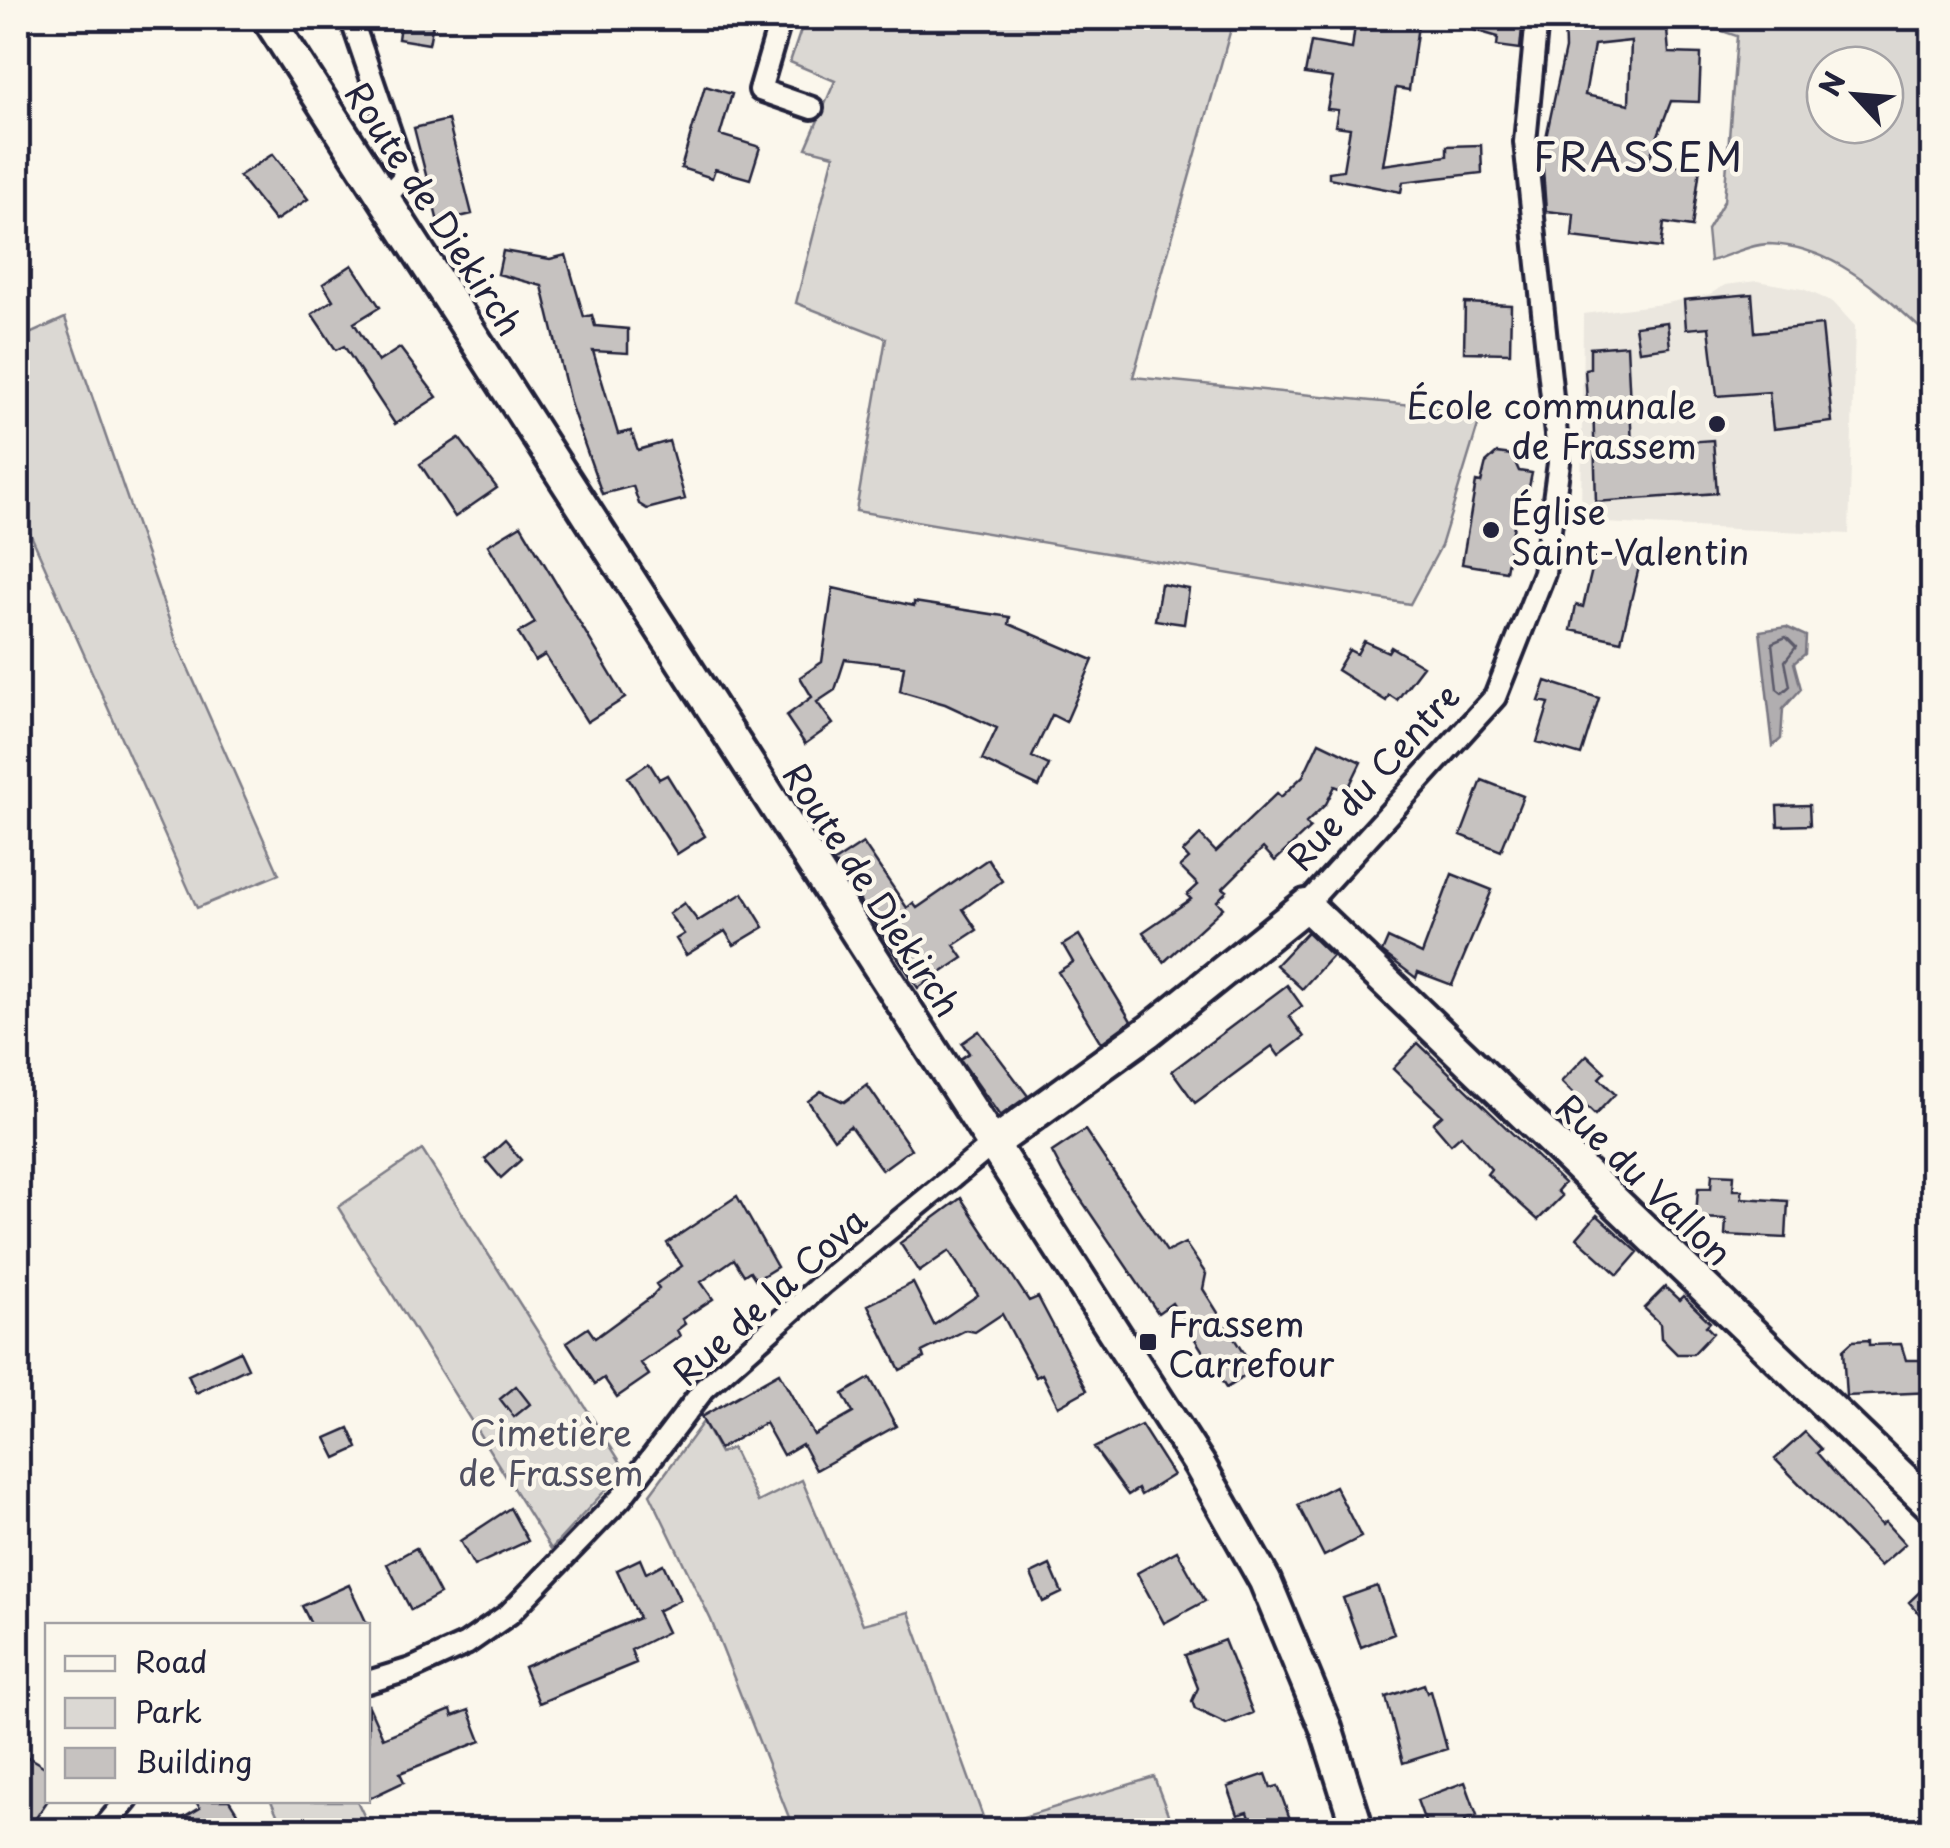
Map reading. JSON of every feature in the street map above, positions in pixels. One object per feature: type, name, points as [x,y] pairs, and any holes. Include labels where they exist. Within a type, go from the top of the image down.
[{"type":"main road","name":"Route de Diekirch","points":[[268,18],[1200,1464],[1265,1581],[1326,1728],[1358,1830]]},
{"type":"main road","name":"Rue du Centre","points":[[993,1144],[1149,1031],[1306,905]]},
{"type":"main road","name":"Rue du Vallon","points":[[1306,905],[1932,1506]]},
{"type":"street","points":[[351,18],[405,176],[384,199]]},
{"type":"street","points":[[781,18],[760,90],[812,108]]},
{"type":"street","name":"Rue du Centre","points":[[1306,905],[1495,697],[1544,573],[1559,463],[1525,142],[1537,18]]},
{"type":"street","name":"Rue de la Cova","points":[[370,1681],[411,1669],[466,1644],[509,1614],[621,1498],[704,1389],[993,1144]]},
{"type":"street","points":[[102,1830],[124,1803]]},
{"type":"shaded area","name":"École communale de Frassem","points":[[1757,281],[1803,289],[1833,302],[1855,326],[1849,534],[1581,522],[1583,314],[1662,304],[1710,294],[1725,285]]},
{"type":"green space","points":[[805,18],[1234,18],[1133,377],[1482,412],[1441,546],[1410,604],[856,511],[886,338],[796,303],[834,155],[806,148],[835,81],[790,62]]},
{"type":"green space","points":[[1684,18],[1932,18],[1932,339],[1858,276],[1816,254],[1769,244],[1710,261],[1707,230],[1724,201],[1737,36]]},
{"type":"green space","points":[[65,318],[177,643],[279,874],[197,908],[18,506],[18,339]]},
{"type":"green space","points":[[1932,484],[1932,665],[1919,527]]},
{"type":"green space","name":"Cimetière de Frassem","points":[[422,1150],[625,1469],[551,1549],[338,1207]]},
{"type":"green space","points":[[703,1422],[720,1453],[732,1448],[758,1502],[802,1480],[863,1624],[909,1612],[987,1828],[1154,1777],[1174,1830],[794,1830],[711,1620],[650,1494]]},
{"type":"green space","points":[[272,1803],[358,1803],[371,1830],[284,1830]]},
{"type":"water","points":[[1786,627],[1806,636],[1805,654],[1794,663],[1801,689],[1783,709],[1781,739],[1773,746],[1760,631]]},
{"type":"building","points":[[401,18],[434,18],[429,44],[398,39]]},
{"type":"building","points":[[1356,18],[1419,18],[1409,90],[1396,88],[1383,165],[1447,156],[1447,146],[1481,145],[1482,173],[1403,182],[1401,192],[1329,178],[1329,172],[1343,170],[1350,128],[1335,126],[1338,110],[1327,109],[1333,78],[1305,74],[1311,42],[1352,49]]},
{"type":"building","points":[[1451,18],[1523,18],[1520,49],[1497,46],[1498,37],[1450,23]]},
{"type":"building","points":[[1564,18],[1666,18],[1669,53],[1701,54],[1699,102],[1671,101],[1648,162],[1700,168],[1692,227],[1664,223],[1661,248],[1572,237],[1574,214],[1546,211],[1542,156],[1565,49]],"holes":[[[1631,41],[1629,104],[1585,95],[1594,45]]]},
{"type":"building","points":[[705,86],[732,94],[720,135],[760,147],[750,179],[715,169],[712,178],[681,168]]},
{"type":"building","points":[[448,120],[472,214],[438,222],[414,128]]},
{"type":"building","points":[[273,154],[308,199],[275,221],[239,176]]},
{"type":"building","points":[[503,251],[550,259],[566,255],[584,317],[592,315],[595,326],[628,329],[628,353],[593,351],[618,434],[631,431],[638,450],[669,441],[685,499],[647,509],[639,504],[633,486],[602,494],[571,406],[542,286],[498,274]]},
{"type":"building","points":[[352,265],[380,307],[354,323],[378,362],[400,348],[437,397],[395,424],[344,346],[336,350],[312,314],[333,300],[323,284]]},
{"type":"building","points":[[1752,294],[1755,332],[1822,325],[1832,422],[1773,429],[1769,392],[1717,396],[1709,327],[1686,329],[1684,300]]},
{"type":"building","points":[[1465,303],[1511,305],[1510,353],[1464,352]]},
{"type":"building","points":[[1667,322],[1670,347],[1639,351],[1635,326]]},
{"type":"building","points":[[1627,345],[1632,446],[1713,440],[1717,493],[1596,502],[1593,402],[1587,402],[1585,369],[1590,368],[1590,348]]},
{"type":"building","points":[[459,438],[497,488],[455,517],[420,464]]},
{"type":"building","name":"Église Saint-Valentin","points":[[1497,453],[1512,455],[1519,471],[1532,473],[1527,497],[1519,496],[1506,571],[1462,564],[1476,482],[1481,483],[1486,463]]},
{"type":"building","points":[[521,525],[625,698],[587,722],[545,655],[535,661],[518,633],[535,623],[488,545]]},
{"type":"building","points":[[1596,553],[1640,563],[1621,641],[1571,630],[1576,605],[1583,607]]},
{"type":"building","points":[[1161,584],[1189,589],[1184,624],[1155,620]]},
{"type":"building","points":[[833,588],[914,606],[914,602],[1010,617],[1009,624],[1093,660],[1066,722],[1052,715],[1032,757],[1049,765],[1039,787],[982,760],[997,728],[945,704],[900,691],[904,666],[845,659],[835,690],[817,702],[833,724],[805,744],[786,716],[812,697],[800,677],[822,662]]},
{"type":"building","points":[[1364,641],[1388,652],[1391,647],[1423,666],[1397,700],[1389,695],[1386,701],[1337,670],[1349,650],[1357,654]]},
{"type":"building","points":[[1546,681],[1599,698],[1581,755],[1537,742],[1549,703],[1539,701]]},
{"type":"building","points":[[1319,742],[1361,762],[1347,791],[1335,786],[1326,804],[1306,823],[1310,828],[1275,861],[1263,848],[1223,888],[1227,891],[1217,901],[1223,908],[1164,962],[1143,932],[1191,899],[1187,895],[1198,885],[1180,867],[1189,859],[1183,852],[1200,835],[1216,852],[1277,793],[1281,797],[1303,776]]},
{"type":"building","points":[[649,763],[659,779],[667,775],[705,836],[677,854],[628,777]]},
{"type":"building","points":[[1482,780],[1523,796],[1501,851],[1461,835]]},
{"type":"building","points":[[1809,805],[1810,825],[1778,826],[1777,806]]},
{"type":"building","points":[[863,843],[907,908],[913,903],[917,908],[988,859],[1002,881],[963,909],[977,930],[954,945],[963,958],[918,988],[834,862]]},
{"type":"building","points":[[1452,874],[1492,890],[1452,985],[1418,972],[1416,978],[1382,952],[1388,938],[1422,954]]},
{"type":"building","points":[[743,893],[764,927],[734,945],[725,931],[686,955],[676,939],[684,934],[669,914],[684,903],[698,921]]},
{"type":"building","points":[[1307,932],[1332,956],[1302,989],[1276,965]]},
{"type":"building","points":[[1079,935],[1131,1021],[1101,1043],[1058,972],[1073,962],[1063,945]]},
{"type":"building","points":[[1287,985],[1302,1006],[1289,1016],[1304,1037],[1279,1056],[1272,1046],[1195,1103],[1172,1071]]},
{"type":"building","points":[[979,1031],[1028,1096],[1000,1116],[960,1059],[969,1053],[962,1043]]},
{"type":"building","points":[[1418,1043],[1564,1183],[1557,1191],[1562,1196],[1538,1220],[1487,1174],[1491,1169],[1461,1135],[1451,1144],[1433,1123],[1442,1115],[1393,1069]]},
{"type":"building","points":[[1587,1055],[1605,1072],[1599,1078],[1615,1094],[1595,1115],[1561,1082]]},
{"type":"building","points":[[867,1085],[911,1149],[882,1170],[850,1126],[834,1139],[808,1101],[821,1091],[844,1102]]},
{"type":"building","points":[[1085,1130],[1167,1252],[1185,1243],[1206,1274],[1203,1289],[1254,1370],[1226,1388],[1172,1303],[1158,1313],[1063,1173],[1052,1152]]},
{"type":"building","points":[[505,1141],[521,1160],[501,1178],[485,1159]]},
{"type":"building","points":[[1712,1174],[1734,1175],[1733,1190],[1742,1190],[1742,1198],[1788,1201],[1786,1238],[1725,1235],[1726,1219],[1696,1218],[1698,1188],[1711,1188]]},
{"type":"building","points":[[737,1196],[777,1267],[756,1280],[750,1271],[744,1275],[734,1259],[701,1282],[713,1299],[682,1319],[685,1324],[677,1330],[680,1336],[641,1363],[649,1375],[617,1397],[604,1378],[595,1384],[567,1342],[588,1328],[595,1338],[651,1297],[659,1288],[656,1284],[682,1266],[667,1243]]},
{"type":"building","points":[[961,1198],[1029,1301],[1038,1297],[1087,1390],[1058,1406],[1042,1374],[1036,1377],[1002,1314],[975,1332],[966,1330],[922,1352],[924,1358],[900,1370],[868,1305],[913,1283],[934,1325],[978,1295],[949,1251],[919,1272],[900,1243]]},
{"type":"building","points":[[1597,1215],[1638,1252],[1618,1275],[1577,1238]]},
{"type":"building","points":[[1665,1287],[1679,1300],[1683,1296],[1710,1322],[1706,1326],[1713,1333],[1693,1354],[1677,1354],[1661,1338],[1660,1323],[1644,1308]]},
{"type":"building","points":[[1869,1340],[1869,1345],[1901,1344],[1906,1360],[1932,1360],[1932,1392],[1846,1396],[1843,1350],[1853,1341]]},
{"type":"building","points":[[240,1351],[248,1368],[196,1393],[188,1375]]},
{"type":"building","points":[[779,1373],[814,1435],[853,1413],[843,1394],[870,1378],[896,1426],[816,1470],[802,1444],[783,1455],[765,1423],[719,1449],[701,1417]]},
{"type":"building","points":[[516,1386],[530,1404],[514,1417],[500,1399]]},
{"type":"building","points":[[1141,1425],[1173,1475],[1141,1495],[1138,1489],[1128,1495],[1094,1448]]},
{"type":"building","points":[[349,1428],[358,1448],[336,1458],[326,1438]]},
{"type":"building","points":[[1805,1432],[1821,1449],[1817,1453],[1881,1525],[1885,1522],[1905,1544],[1880,1566],[1775,1459]]},
{"type":"building","points":[[1335,1486],[1361,1537],[1324,1556],[1298,1505]]},
{"type":"building","points":[[510,1508],[528,1541],[474,1566],[460,1541]]},
{"type":"building","points":[[416,1548],[440,1594],[411,1610],[387,1564]]},
{"type":"building","points":[[1177,1551],[1205,1601],[1164,1623],[1137,1573]]},
{"type":"building","points":[[640,1559],[646,1573],[663,1564],[680,1600],[657,1611],[667,1632],[631,1650],[636,1663],[539,1703],[524,1667],[639,1618],[617,1570]]},
{"type":"building","points":[[1050,1565],[1062,1593],[1043,1602],[1031,1574]]},
{"type":"building","points":[[1932,1580],[1932,1628],[1909,1602]]},
{"type":"building","points":[[349,1585],[367,1623],[310,1623],[302,1606]]},
{"type":"building","points":[[1377,1586],[1394,1634],[1361,1647],[1343,1598]]},
{"type":"building","points":[[1224,1640],[1253,1713],[1226,1724],[1195,1709],[1192,1701],[1198,1688],[1185,1655]]},
{"type":"building","points":[[1424,1684],[1427,1693],[1431,1691],[1447,1749],[1403,1763],[1386,1697]]},
{"type":"building","points":[[370,1709],[383,1738],[451,1710],[453,1716],[469,1710],[481,1741],[400,1773],[404,1782],[370,1798]]},
{"type":"building","points":[[28,1757],[45,1767],[46,1803],[32,1824],[18,1815],[18,1774]]},
{"type":"building","points":[[1266,1774],[1271,1788],[1278,1786],[1294,1830],[1254,1830],[1248,1812],[1238,1815],[1228,1787]]},
{"type":"building","points":[[1465,1782],[1477,1815],[1465,1819],[1469,1830],[1428,1830],[1417,1800]]},
{"type":"building","points":[[197,1803],[231,1803],[248,1830],[194,1830],[185,1817],[200,1808]]},
{"type":"place","name":"École communale de Frassem","points":[[1717,424]]},
{"type":"place","name":"Église Saint-Valentin","points":[[1491,530]]},
{"type":"place","name":"Frassem Carrefour","points":[[1148,1342]]},
{"type":"district","name":"FRASSEM","points":[[1639,155]]}]
